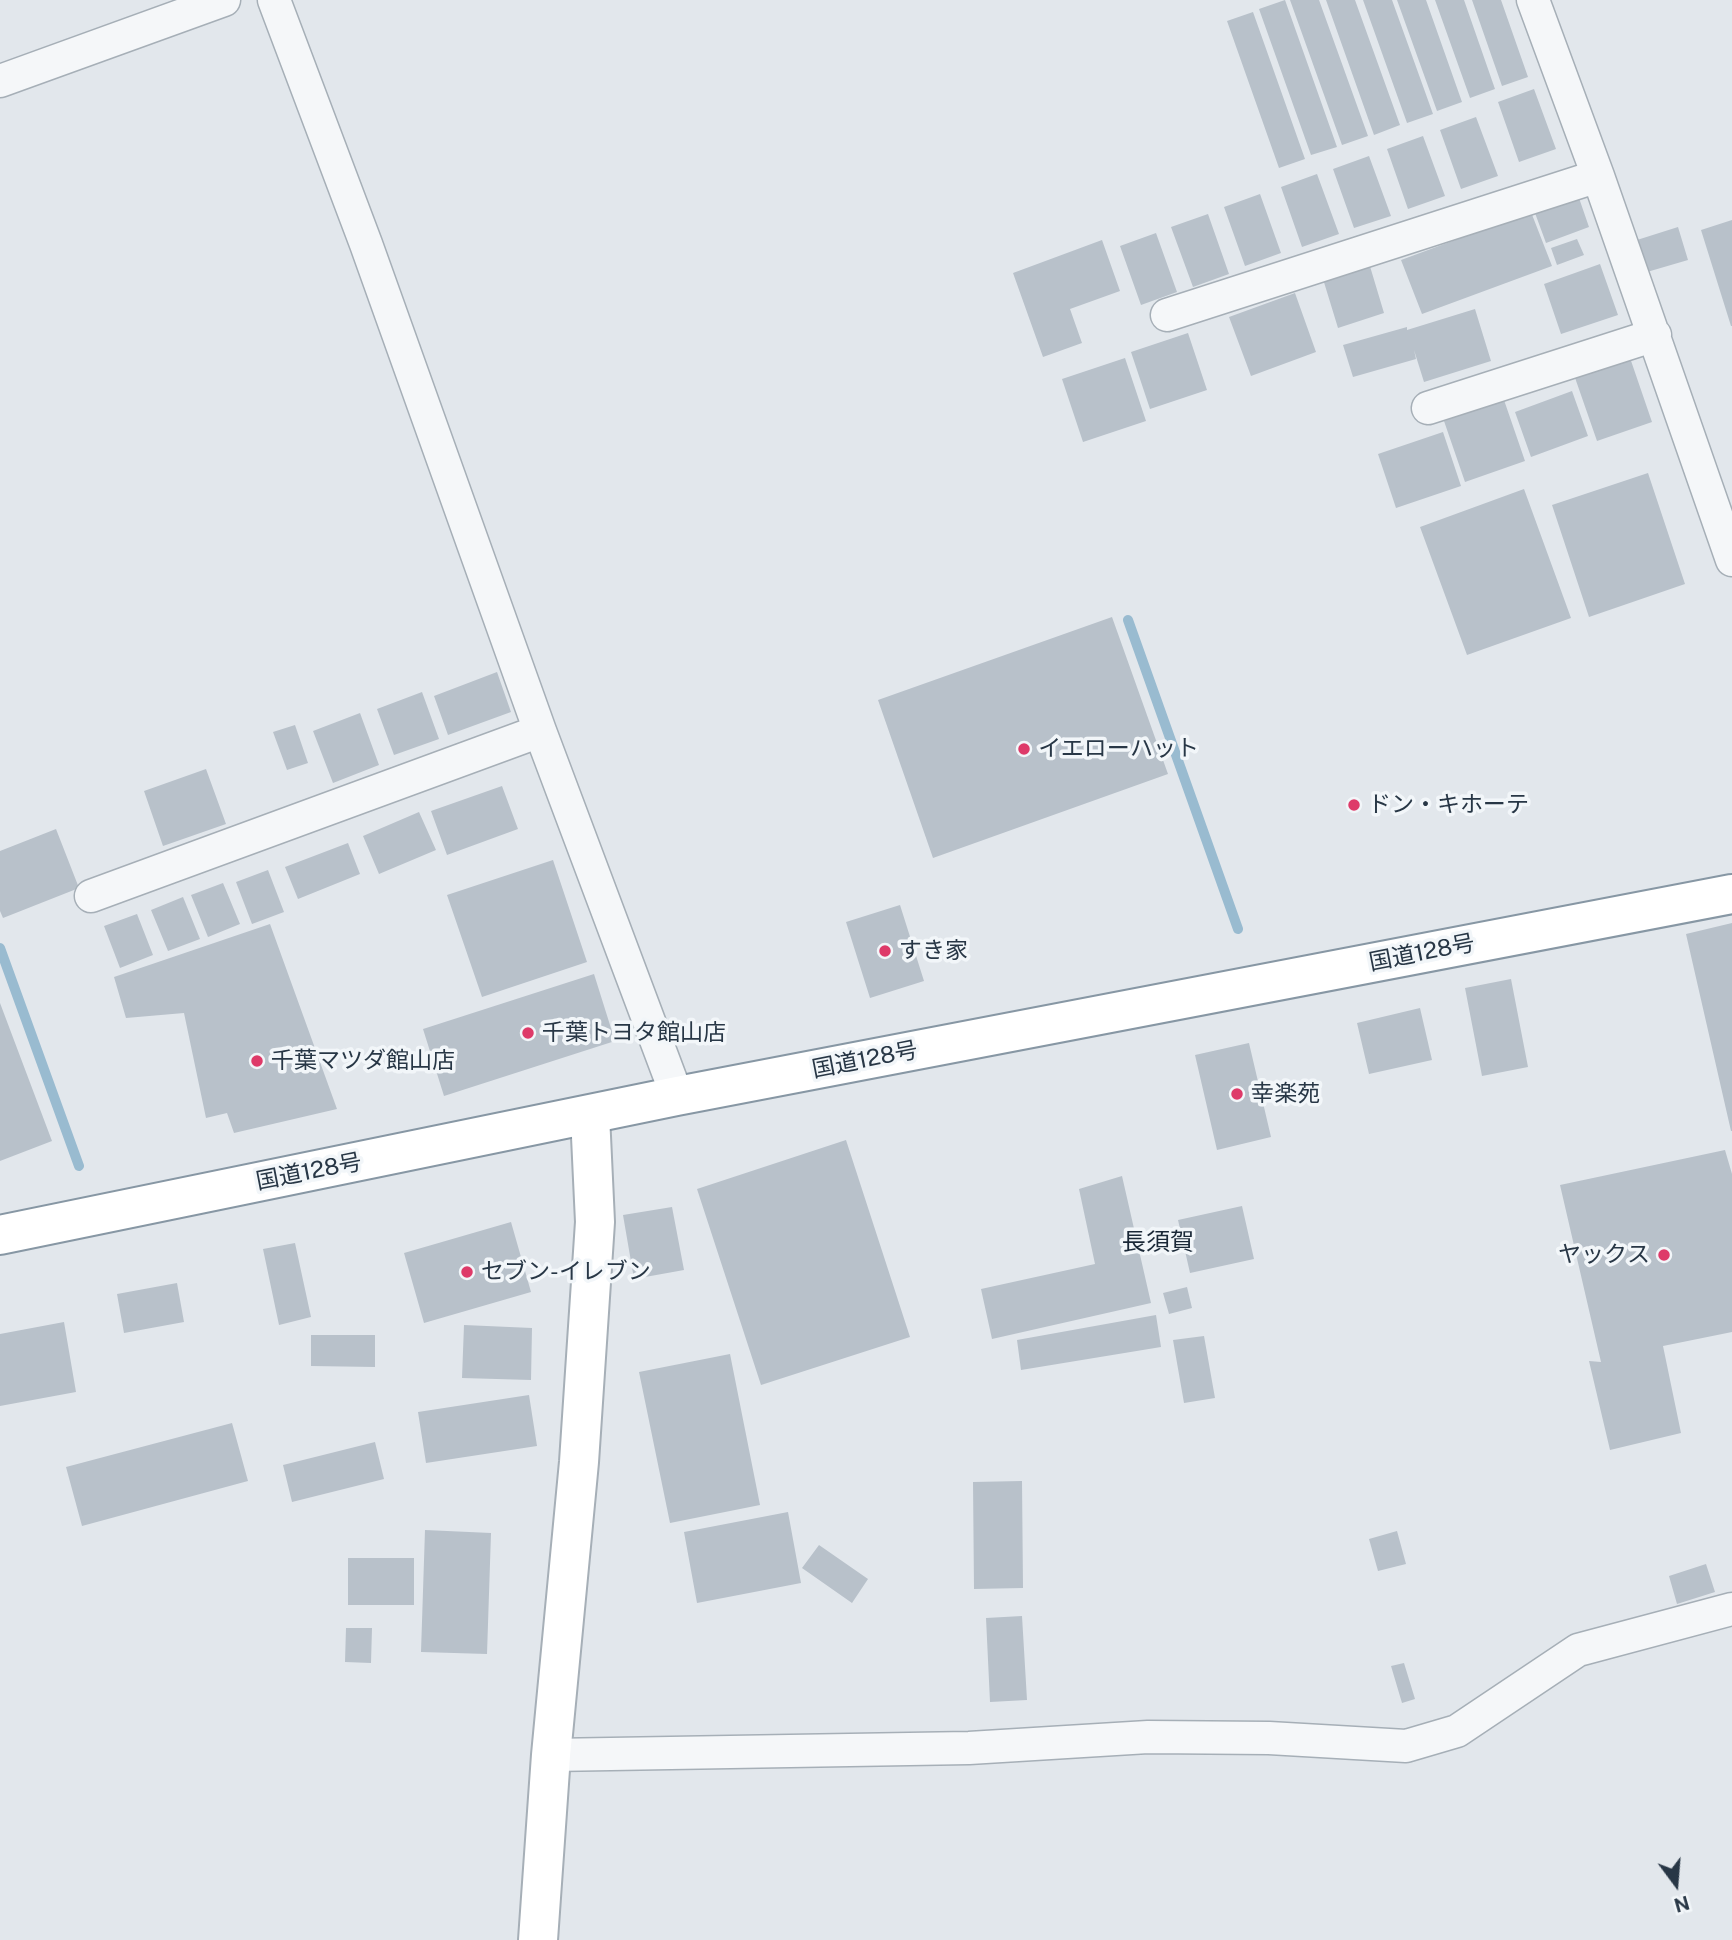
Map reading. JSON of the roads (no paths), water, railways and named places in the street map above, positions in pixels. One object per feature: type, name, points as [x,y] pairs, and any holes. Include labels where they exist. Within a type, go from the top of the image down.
[{"type":"main road","name":"国道128号","points":[[0,1235],[677,1096],[1732,894]]},
{"type":"main road","points":[[538,1940],[551,1755],[579,1462],[594,1235],[590,1115]]},
{"type":"street","points":[[0,81],[224,0]]},
{"type":"street","points":[[274,0],[366,244],[540,731],[677,1096]]},
{"type":"street","points":[[1533,0],[1655,335],[1732,560]]},
{"type":"street","points":[[1167,315],[1598,176]]},
{"type":"street","points":[[1428,408],[1655,335]]},
{"type":"street","points":[[91,896],[540,731]]},
{"type":"street","points":[[551,1755],[969,1748],[1148,1737],[1269,1738],[1406,1746],[1457,1731],[1578,1650],[1732,1609]]},
{"type":"waterway","points":[[1128,620],[1238,929]]},
{"type":"waterway","points":[[0,948],[79,1166]]},
{"type":"place","name":"イエローハット","points":[[1024,749]]},
{"type":"place","name":"ドン・キホーテ","points":[[1354,805]]},
{"type":"place","name":"すき家","points":[[885,951]]},
{"type":"place","name":"千葉トヨタ館山店","points":[[528,1033]]},
{"type":"place","name":"千葉マツダ館山店","points":[[257,1061]]},
{"type":"place","name":"幸楽苑","points":[[1237,1094]]},
{"type":"place","name":"ヤックス","points":[[1664,1255]]},
{"type":"place","name":"セブン-イレブン","points":[[467,1272]]},
{"type":"district","name":"長須賀","points":[[1158,1243]]}]
